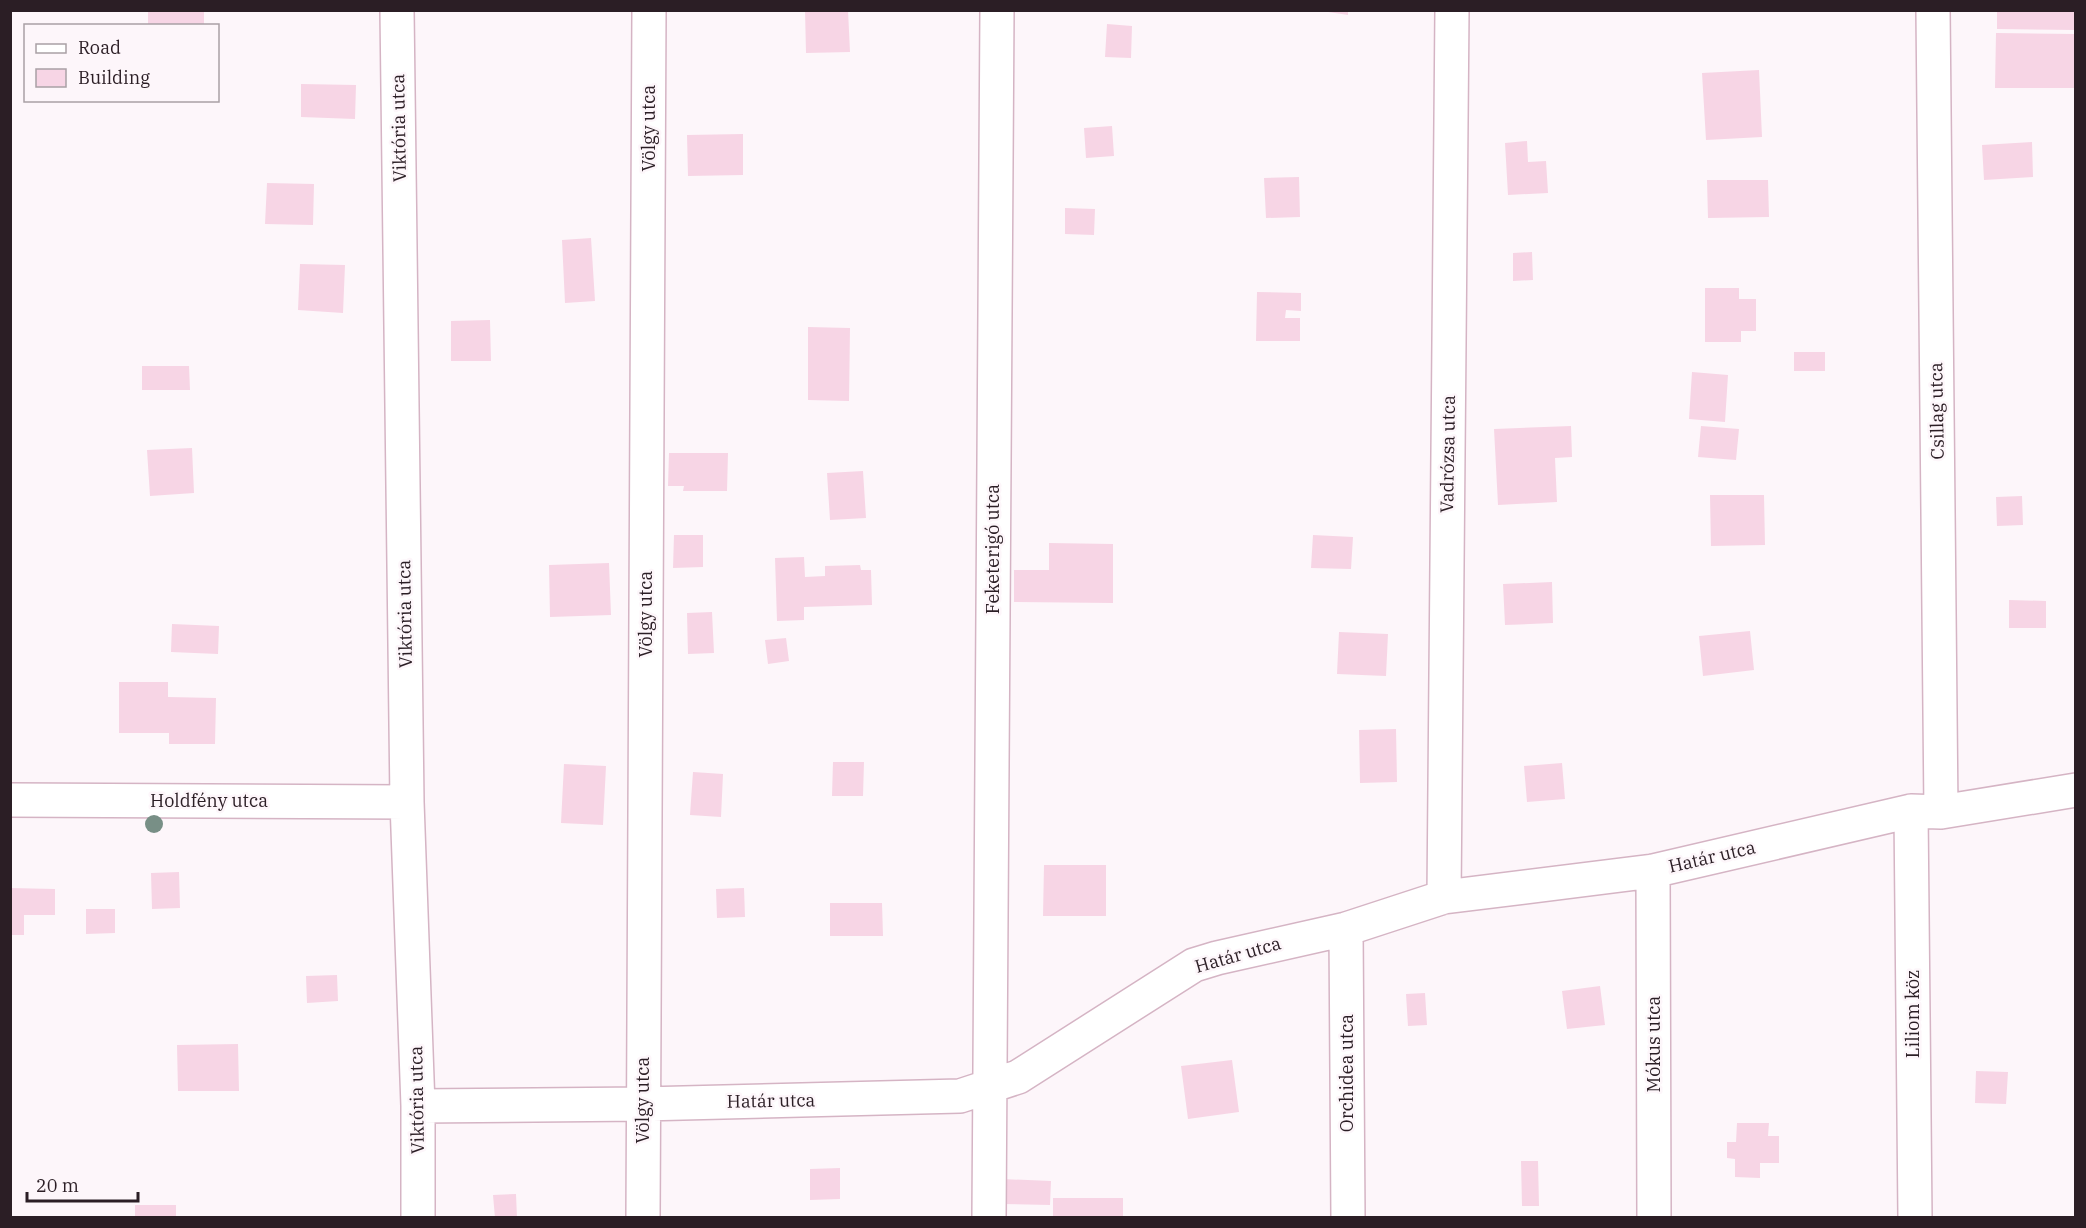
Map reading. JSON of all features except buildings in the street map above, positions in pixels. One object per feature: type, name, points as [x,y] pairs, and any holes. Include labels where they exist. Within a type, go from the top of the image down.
[{"type":"street","name":"Viktória utca","points":[[397,10],[407,802],[418,1106],[418,1218]]},
{"type":"street","name":"Völgy utca","points":[[643,1218],[649,10]]},
{"type":"street","name":"Feketerigó utca","points":[[989,1218],[997,10]]},
{"type":"street","name":"Vadrózsa utca","points":[[1444,897],[1452,10]]},
{"type":"street","name":"Csillag utca","points":[[1926,811],[1933,10]]},
{"type":"street","name":"Határ utca","points":[[418,1106],[643,1104],[960,1096],[1018,1077],[1194,965],[1251,948],[1346,929],[1444,897],[1653,871],[1926,811],[2076,790]]},
{"type":"street","name":"Holdfény utca","points":[[10,800],[407,802]]},
{"type":"street","name":"Liliom köz","points":[[1914,1218],[1926,811]]},
{"type":"street","name":"Mókus utca","points":[[1653,871],[1654,1218]]},
{"type":"street","name":"Orchidea utca","points":[[1346,929],[1348,1218]]}]
